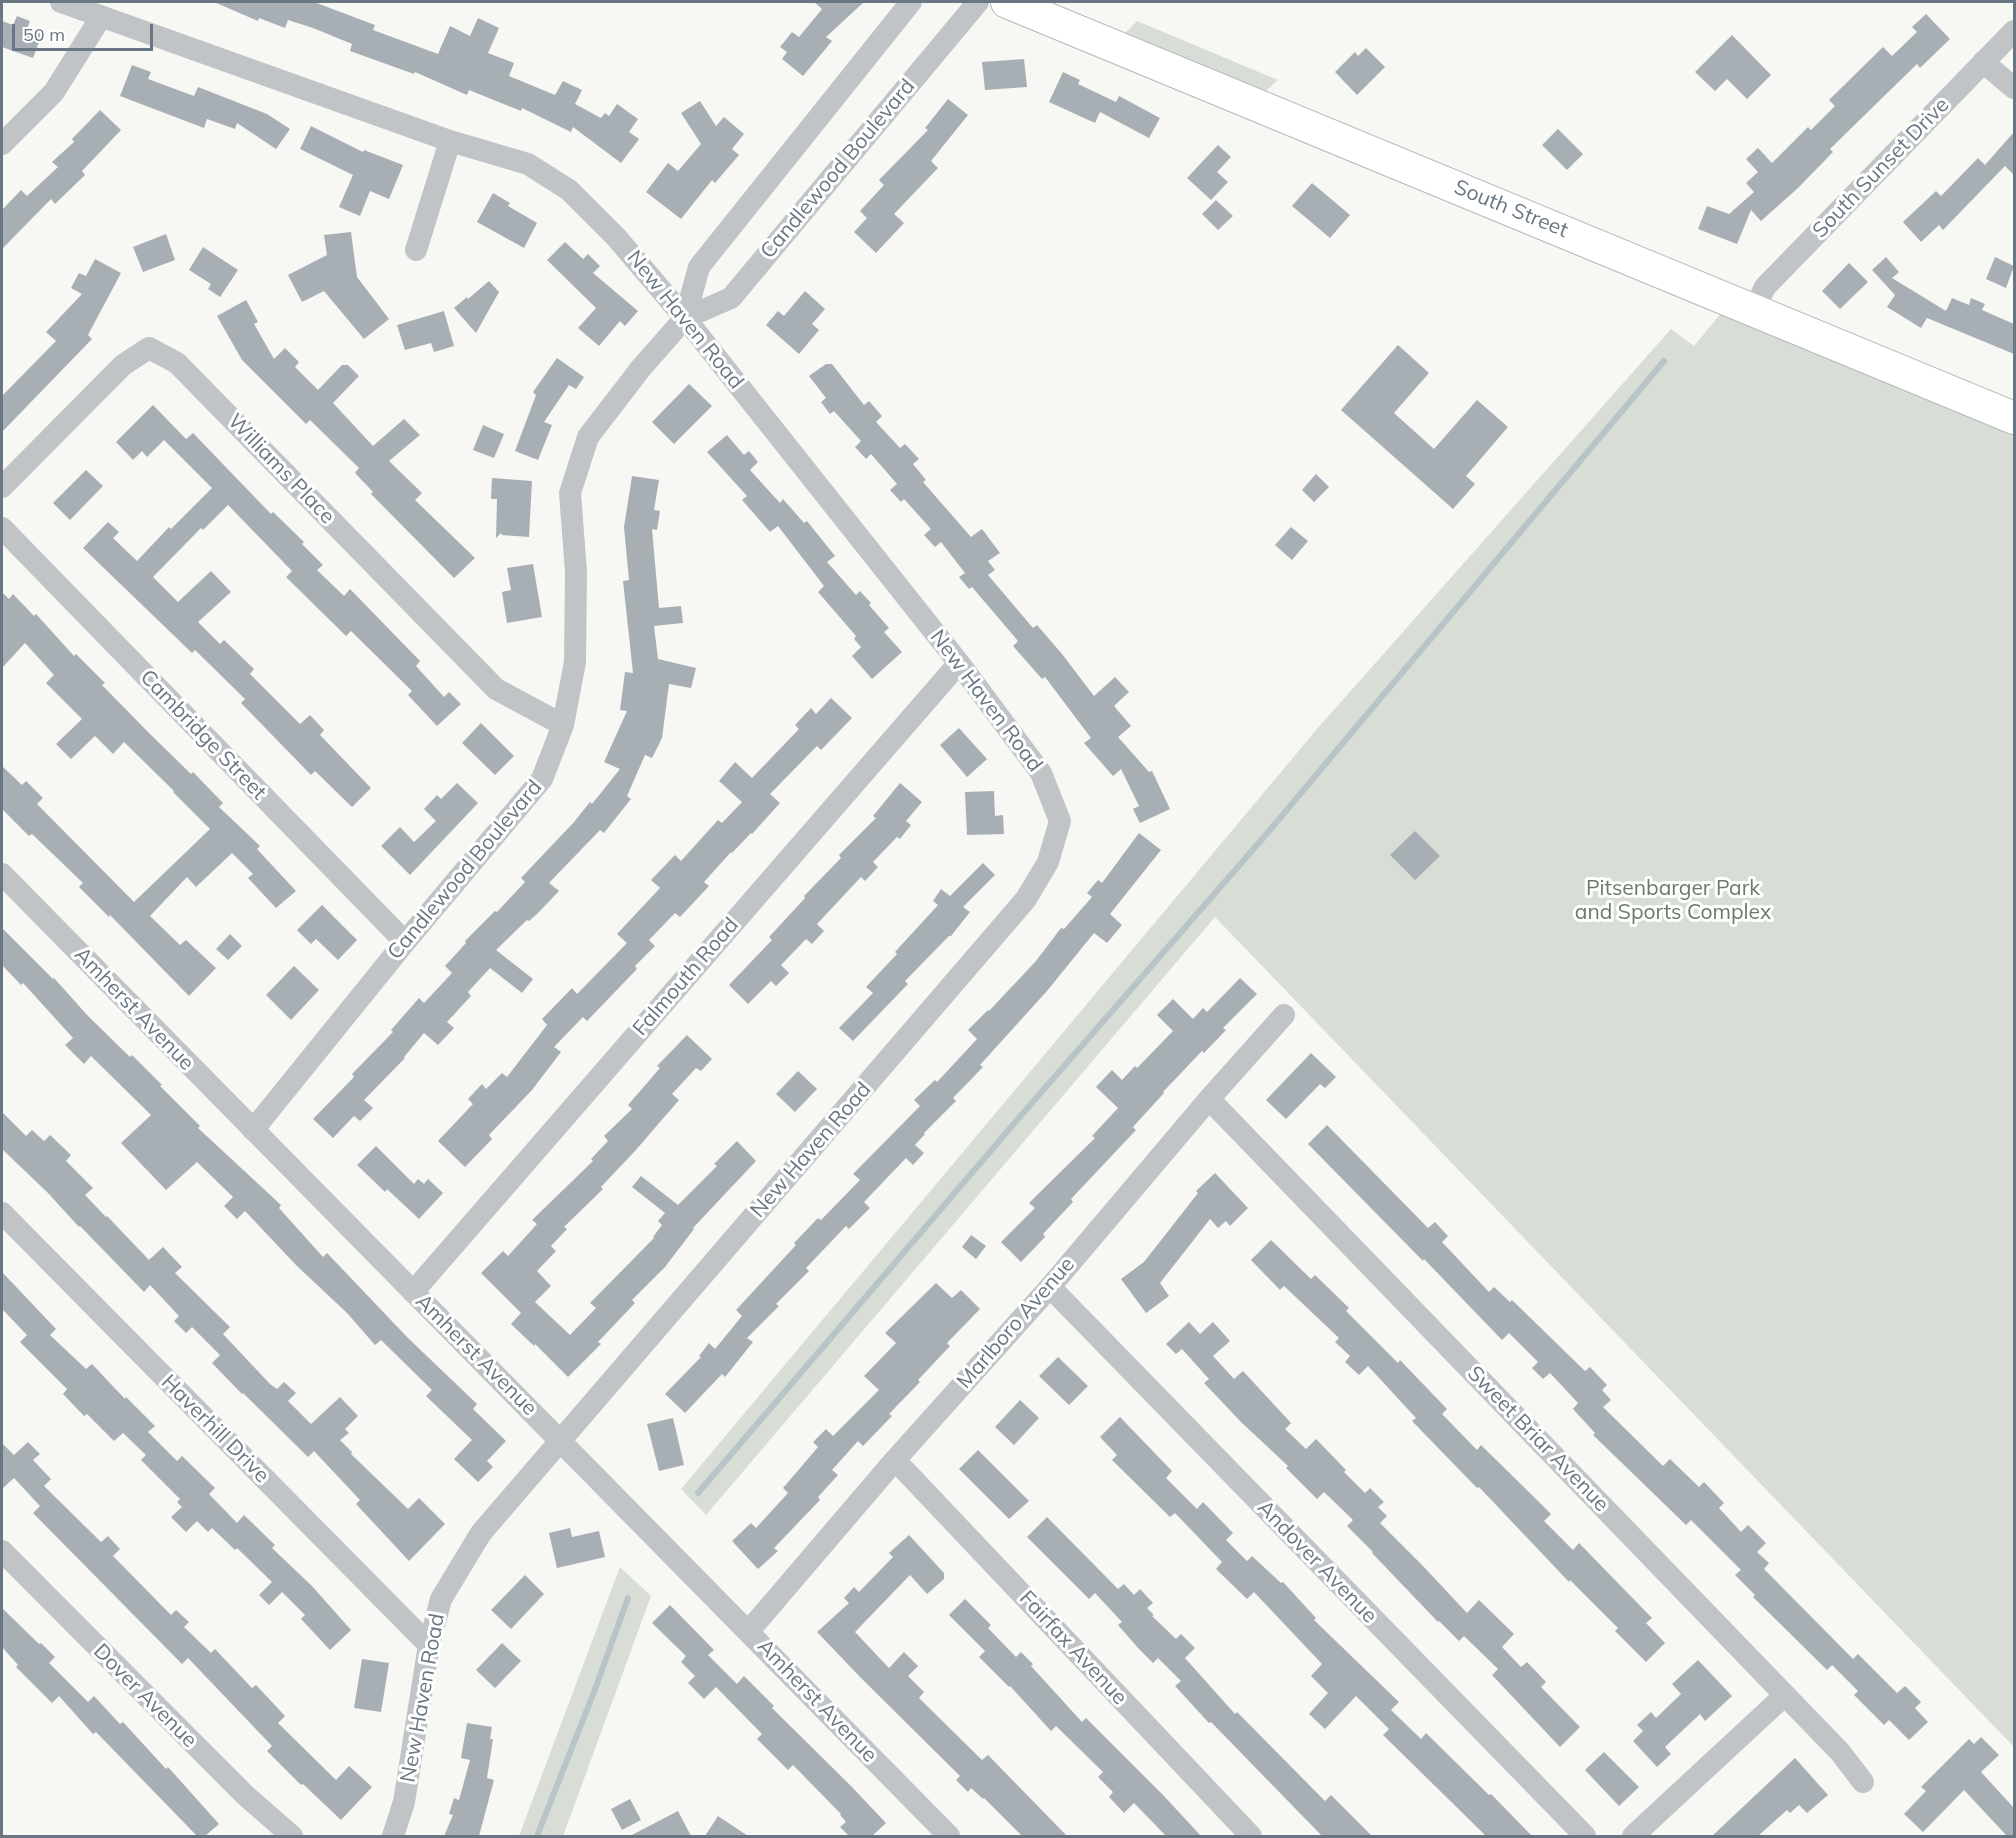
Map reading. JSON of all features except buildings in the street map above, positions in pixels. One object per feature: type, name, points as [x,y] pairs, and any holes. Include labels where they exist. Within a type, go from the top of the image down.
[{"type":"street","name":"New Haven Road","points":[[61,2],[450,141],[528,164],[569,190],[616,237],[685,318],[960,663],[1041,773],[1060,821],[1048,862],[1026,899],[481,1533],[441,1599],[429,1645],[404,1802],[393,1836]]},
{"type":"street","name":"Candlewood Boulevard","points":[[685,318],[699,267],[911,2]]},
{"type":"street","name":"Candlewood Boulevard","points":[[253,1130],[405,942],[542,779],[563,725],[575,662],[576,572],[570,494],[588,437],[641,368],[685,318],[731,297],[978,2]]},
{"type":"street","name":"South Street","points":[[1007,2],[2014,417]]},
{"type":"street","points":[[2,144],[54,92],[101,17]]},
{"type":"street","name":"South Sunset Drive","points":[[1754,310],[1765,287],[2014,31]]},
{"type":"street","points":[[1983,62],[2014,88]]},
{"type":"street","points":[[416,250],[450,141]]},
{"type":"street","name":"Williams Place","points":[[2,487],[123,365],[149,348],[177,363],[496,689],[563,725]]},
{"type":"street","name":"Cambridge Street","points":[[2,528],[405,942]]},
{"type":"street","name":"Falmouth Road","points":[[413,1292],[960,663]]},
{"type":"street","name":"Amherst Avenue","points":[[2,874],[949,1836]]},
{"type":"street","name":"Marlboro Avenue","points":[[748,1632],[895,1460],[1050,1287],[1209,1099],[1284,1015]]},
{"type":"street","name":"Sweet Briar Avenue","points":[[1209,1099],[1840,1752],[1863,1782]]},
{"type":"street","name":"Haverhill Drive","points":[[2,1213],[429,1645]]},
{"type":"street","name":"Andover Avenue","points":[[1050,1287],[1585,1836]]},
{"type":"street","name":"Fairfax Avenue","points":[[895,1460],[1251,1836]]},
{"type":"street","name":"Dover Avenue","points":[[2,1551],[245,1796],[292,1836]]},
{"type":"street","points":[[1633,1836],[1785,1695]]},
{"type":"green space","points":[[1137,21],[1278,80],[1253,103],[1113,45]]},
{"type":"green space","name":"Pitsenbarger Park and Sports Complex","points":[[1732,300],[2014,418],[2014,1747],[1215,917],[706,1515],[681,1489],[1317,729],[1671,329],[1694,346]]},
{"type":"green space","points":[[620,1567],[651,1596],[563,1836],[519,1836]]},
{"type":"waterway","points":[[698,1493],[1024,1112],[1264,837],[1664,361]]},
{"type":"waterway","points":[[537,1836],[594,1692],[628,1598]]}]
